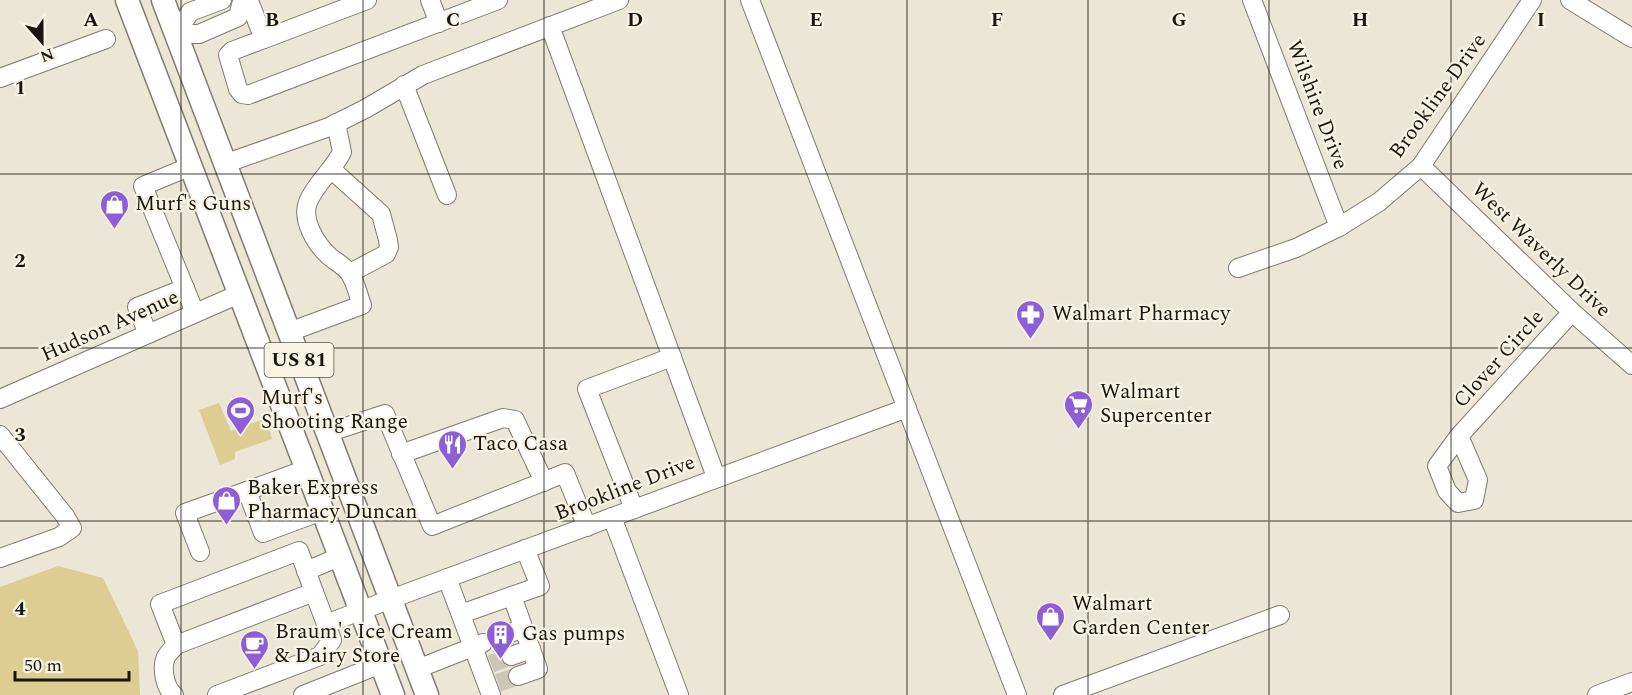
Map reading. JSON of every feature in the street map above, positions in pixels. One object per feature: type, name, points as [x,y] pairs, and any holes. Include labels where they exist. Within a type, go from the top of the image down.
[{"type":"main road","name":"US 81","points":[[127,0],[393,695]]},
{"type":"main road","name":"US 81","points":[[163,0],[428,695]]},
{"type":"main road","points":[[145,46],[176,33]]},
{"type":"street","points":[[176,33],[190,12],[222,0]]},
{"type":"street","points":[[367,0],[232,51],[228,55],[242,94],[248,94],[498,0]]},
{"type":"street","points":[[430,0],[439,23]]},
{"type":"street","points":[[224,164],[336,123],[423,75],[619,0]]},
{"type":"street","points":[[750,0],[1017,695]]},
{"type":"street","name":"Wilshire Drive","points":[[1252,0],[1339,227]]},
{"type":"street","name":"Brookline Drive","points":[[1238,268],[1296,248],[1339,227],[1379,202],[1421,166],[1532,0]]},
{"type":"street","points":[[1570,0],[1632,38]]},
{"type":"street","points":[[176,33],[199,34],[238,17],[244,1]]},
{"type":"street","points":[[244,1],[264,39]]},
{"type":"street","points":[[550,26],[716,477]]},
{"type":"street","points":[[0,78],[106,39]]},
{"type":"street","points":[[405,85],[447,195]]},
{"type":"street","points":[[289,332],[362,305],[350,273],[327,254],[316,241],[306,211],[320,182],[342,152],[336,123]]},
{"type":"street","points":[[191,166],[142,186],[195,313]]},
{"type":"street","name":"West Waverly Drive","points":[[1421,166],[1572,312],[1632,365]]},
{"type":"street","points":[[331,169],[381,214],[388,240],[389,247],[386,254],[350,273]]},
{"type":"street","points":[[148,334],[137,307],[185,288]]},
{"type":"street","name":"Hudson Avenue","points":[[0,399],[239,294]]},
{"type":"street","name":"Clover Circle","points":[[1459,436],[1572,312]]},
{"type":"street","points":[[634,509],[587,389],[672,357]]},
{"type":"street","name":"Brookline Drive","points":[[326,624],[716,477],[907,408]]},
{"type":"street","points":[[327,433],[385,414],[432,526],[566,473],[587,527]]},
{"type":"street","points":[[401,454],[502,418],[515,420],[544,482]]},
{"type":"street","points":[[0,435],[65,516],[72,528],[59,537],[0,558]]},
{"type":"street","points":[[200,552],[185,513],[306,469]]},
{"type":"street","points":[[248,491],[263,533],[322,511]]},
{"type":"street","points":[[612,517],[679,695]]},
{"type":"street","points":[[461,614],[540,586],[525,549]]},
{"type":"street","points":[[176,645],[160,604],[299,551],[332,640],[320,656],[217,695]]},
{"type":"street","points":[[306,570],[339,557]]},
{"type":"street","points":[[447,578],[461,614],[478,645],[493,688]]},
{"type":"street","points":[[174,695],[164,677],[165,658],[176,645],[314,592]]},
{"type":"street","points":[[512,596],[538,669],[518,676]]},
{"type":"street","points":[[1063,695],[1280,615]]},
{"type":"street","points":[[503,636],[523,628]]},
{"type":"street","points":[[417,669],[478,645]]},
{"type":"street","points":[[511,656],[531,649]]},
{"type":"street","points":[[303,695],[340,688],[381,664]]},
{"type":"street","points":[[1597,695],[1632,682]]},
{"type":"shaded area","name":"Murf's Shooting Range","points":[[219,403],[231,431],[266,418],[272,439],[235,452],[235,459],[220,465],[199,410]]},
{"type":"shaded area","points":[[58,566],[103,578],[138,651],[140,695],[0,695],[0,587]]},
{"type":"tunnel","points":[[491,664],[511,656]]},
{"type":"tunnel","points":[[498,683],[518,676]]},
{"type":"place","name":"Murf's Guns","points":[[114,230]]},
{"type":"place","name":"Walmart Pharmacy","points":[[1031,340]]},
{"type":"place","name":"Walmart Supercenter","points":[[1079,430]]},
{"type":"place","name":"Murf's Shooting Range","points":[[240,436]]},
{"type":"place","name":"Taco Casa","points":[[452,470]]},
{"type":"place","name":"Baker Express Pharmacy Duncan","points":[[226,526]]},
{"type":"place","name":"Walmart Garden Center","points":[[1051,642]]},
{"type":"place","name":"Gas pumps","points":[[501,660]]},
{"type":"place","name":"Braum's Ice Cream & Dairy Store","points":[[254,670]]}]
